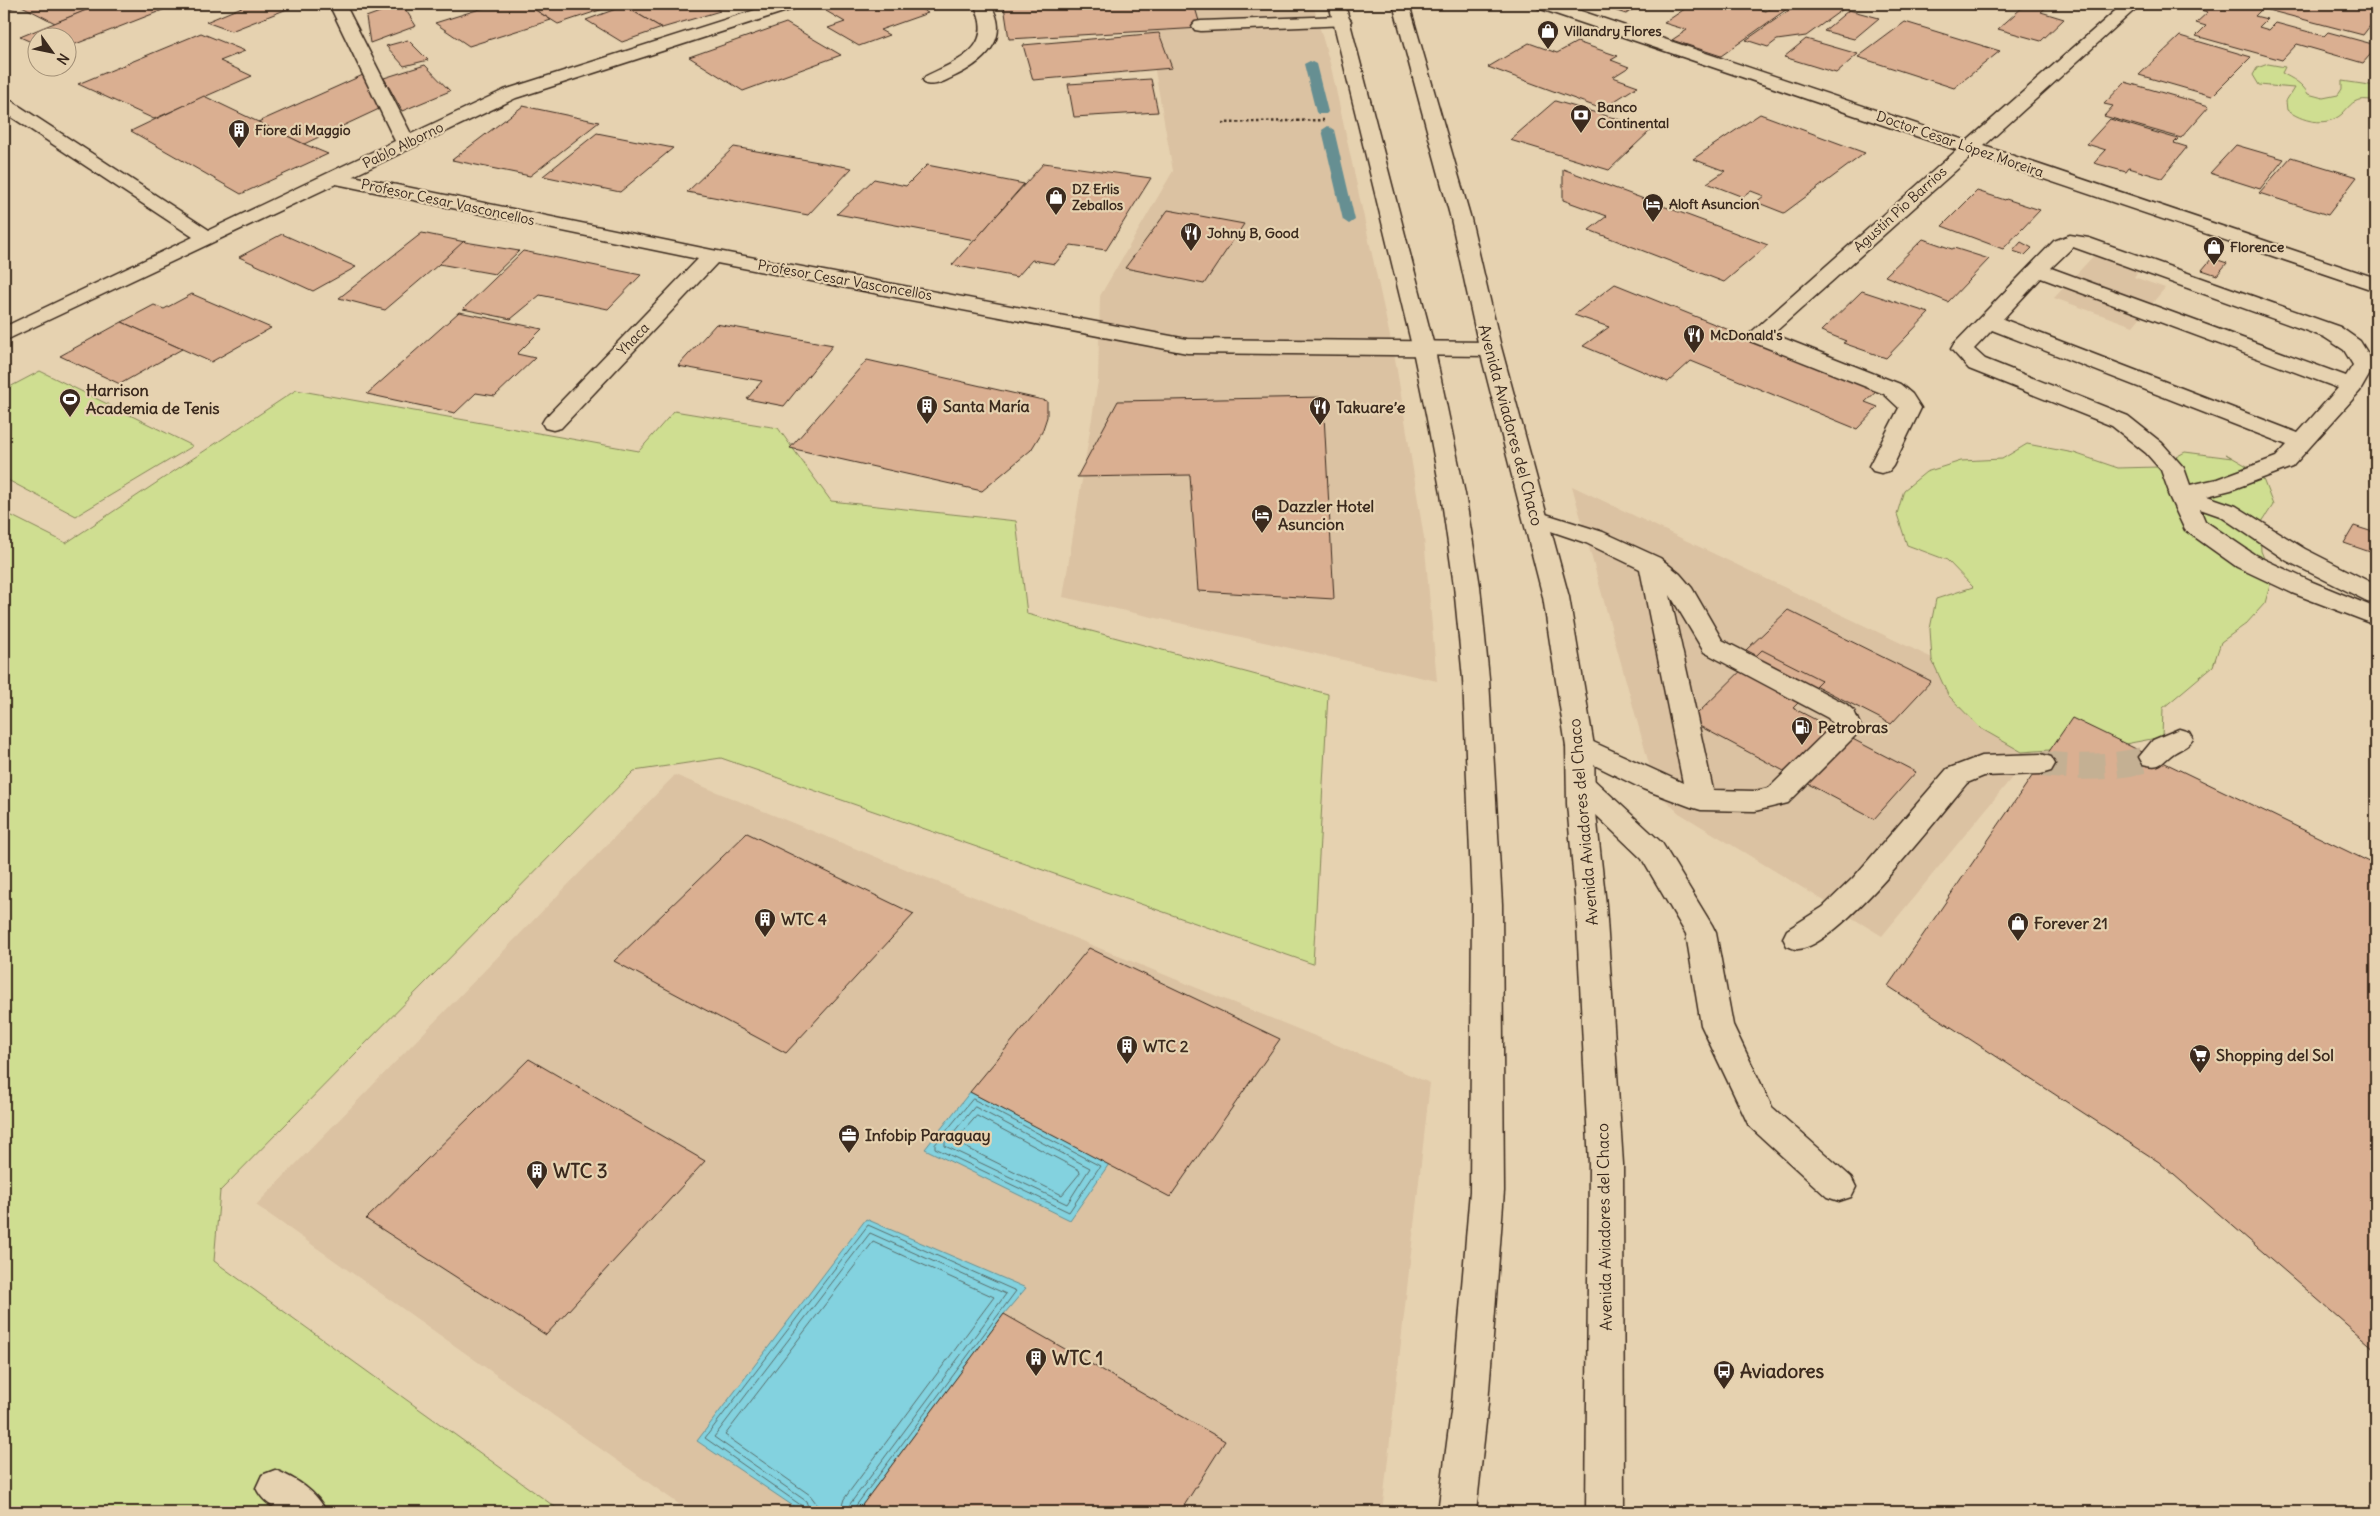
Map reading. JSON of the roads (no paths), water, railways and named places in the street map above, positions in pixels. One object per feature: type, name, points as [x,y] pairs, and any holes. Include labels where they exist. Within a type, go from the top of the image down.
[{"type":"main road","points":[[337,4],[406,144]]},
{"type":"main road","name":"Pablo Alborno","points":[[4,335],[510,94],[790,4]]},
{"type":"main road","points":[[932,80],[971,61],[984,46],[990,31],[990,14],[982,4]]},
{"type":"main road","name":"Avenida Aviadores del Chaco","points":[[1401,4],[1460,219],[1490,349],[1556,597],[1580,746],[1581,804],[1591,905],[1606,1164],[1605,1512]]},
{"type":"main road","name":"Doctor Cesar López Moreira","points":[[1544,4],[2376,285]]},
{"type":"main road","name":"Agustín Pío Barrios","points":[[1882,466],[1910,408],[1904,398],[1892,389],[1758,336],[1969,147],[2133,4]]},
{"type":"main road","points":[[725,6],[746,17]]},
{"type":"main road","points":[[1201,26],[1339,12],[1423,346],[1453,494],[1467,586],[1483,784],[1486,894],[1487,1191],[1470,1404],[1457,1512]]},
{"type":"main road","points":[[4,104],[207,238]]},
{"type":"main road","name":"Profesor Cesar Vasconcellos","points":[[333,178],[712,256],[1187,346],[1252,349],[1423,346],[1490,349]]},
{"type":"main road","points":[[2180,494],[2223,485],[2284,462],[2352,386],[2364,365],[2352,346],[2332,332],[2082,242],[2070,241],[2061,245],[1962,349],[1976,364],[2120,421],[2154,448],[2172,468],[2180,494],[2194,525],[2246,561],[2301,587],[2376,617]]},
{"type":"main road","name":"Yhaca","points":[[553,423],[712,256]]},
{"type":"main road","points":[[2038,270],[2352,386]]},
{"type":"main road","points":[[1989,320],[2301,442]]},
{"type":"main road","points":[[2180,494],[2228,511],[2296,555],[2376,595]]},
{"type":"main road","points":[[1536,518],[1596,538],[1651,564],[1682,592],[1702,633],[1714,646],[1837,711],[1844,718],[1847,727],[1778,796],[1755,801],[1702,800],[1653,782],[1580,746]]},
{"type":"main road","points":[[1651,564],[1702,800]]},
{"type":"main road","points":[[2154,757],[2163,747],[2179,739]]},
{"type":"main road","points":[[1798,938],[1834,914],[1863,886],[1957,776],[1981,766],[2041,764]]},
{"type":"main road","points":[[1582,785],[1652,851],[1701,933],[1717,1026],[1760,1116],[1839,1187]]},
{"type":"main road","points":[[275,1488],[307,1512]]},
{"type":"water","points":[[970,1092],[1109,1164],[1070,1220],[925,1149]]},
{"type":"water","points":[[866,1219],[1026,1288],[1004,1314],[857,1512],[802,1512],[697,1441]]},
{"type":"waterway","points":[[1310,64],[1322,112]]},
{"type":"waterway","points":[[1328,130],[1349,220]]},
{"type":"tunnel","points":[[2041,764],[2111,766],[2153,757]]},
{"type":"place","name":"Villandry Flores","points":[[1548,50]]},
{"type":"place","name":"Banco Continental","points":[[1581,134]]},
{"type":"place","name":"Fiore di Maggio","points":[[239,149]]},
{"type":"place","name":"DZ Erlis Zeballos","points":[[1056,216]]},
{"type":"place","name":"Aloft Asuncion","points":[[1653,223]]},
{"type":"place","name":"Johny B, Good","points":[[1191,252]]},
{"type":"place","name":"Florence","points":[[2214,266]]},
{"type":"place","name":"McDonald's","points":[[1694,354]]},
{"type":"place","name":"Harrison Academia de Tenis","points":[[70,418]]},
{"type":"place","name":"Santa María","points":[[927,425]]},
{"type":"place","name":"Takuare’e","points":[[1320,426]]},
{"type":"place","name":"Dazzler Hotel Asuncion","points":[[1262,534]]},
{"type":"place","name":"Petrobras","points":[[1802,746]]},
{"type":"place","name":"WTC 4","points":[[765,938]]},
{"type":"place","name":"Forever 21","points":[[2018,942]]},
{"type":"place","name":"WTC 2","points":[[1127,1065]]},
{"type":"place","name":"Shopping del Sol","points":[[2200,1074]]},
{"type":"place","name":"Infobip Paraguay","points":[[849,1154]]},
{"type":"place","name":"WTC 3","points":[[537,1190]]},
{"type":"place","name":"WTC 1","points":[[1036,1377]]},
{"type":"place","name":"Aviadores","points":[[1724,1390]]}]
